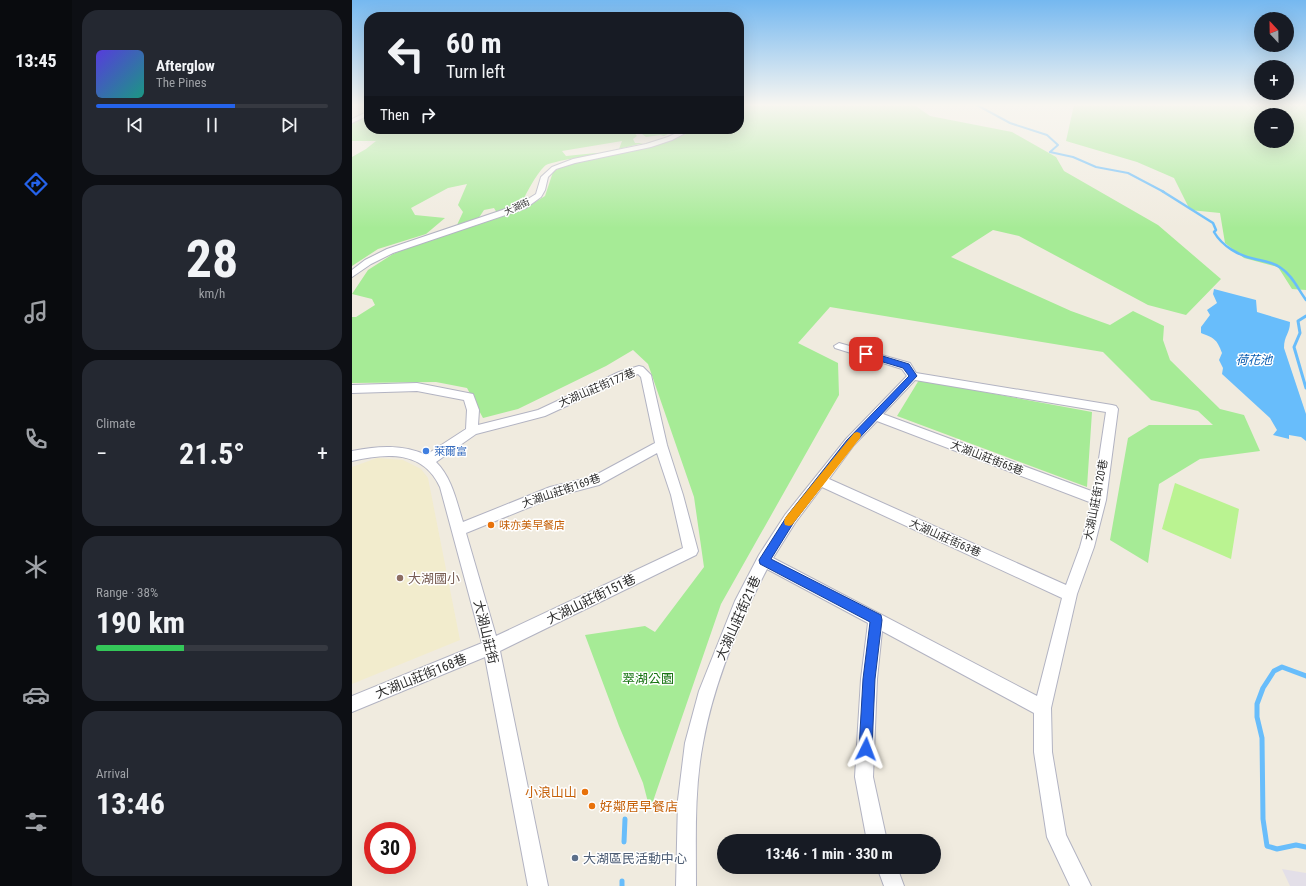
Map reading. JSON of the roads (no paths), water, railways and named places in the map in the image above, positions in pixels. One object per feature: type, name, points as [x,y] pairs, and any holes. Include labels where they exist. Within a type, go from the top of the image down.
[{"type":"street","name":"大湖街","points":[[353,273],[368,262],[390,251],[523,206],[533,200],[541,192],[542,181],[547,173],[553,168],[646,145]]},
{"type":"street","points":[[839,346],[906,366],[913,376]]},
{"type":"street","name":"大湖山莊街177巷","points":[[426,462],[472,432],[541,413],[623,375],[639,370],[646,375],[662,445],[677,495],[691,551]]},
{"type":"street","name":"大湖山莊街21巷","points":[[686,886],[687,800],[694,744],[707,691],[740,606],[764,560],[790,519],[850,442],[913,376]]},
{"type":"street","name":"大湖山莊街120巷","points":[[913,376],[1112,409],[1098,500],[1087,547],[1070,594],[1043,708],[1043,752],[1057,837],[1081,886]]},
{"type":"street","points":[[352,388],[417,387],[469,397],[473,410],[472,432]]},
{"type":"street","name":"大湖山莊街65巷","points":[[876,416],[1098,500]]},
{"type":"street","name":"大湖山莊街169巷","points":[[458,530],[555,491],[595,481],[662,445]]},
{"type":"street","name":"大湖山莊街","points":[[352,456],[385,451],[407,453],[426,462],[439,473],[445,485],[491,647],[538,886]]},
{"type":"street","name":"大湖山莊街63巷","points":[[820,481],[1070,594]]},
{"type":"street","name":"大湖山莊街151巷","points":[[491,647],[691,551]]},
{"type":"street","points":[[764,560],[1043,708]]},
{"type":"street","points":[[875,834],[864,777],[869,679],[876,620]]},
{"type":"street","name":"大湖山莊街168巷","points":[[352,704],[491,647]]},
{"type":"street","points":[[890,874],[894,886]]},
{"type":"water","name":"荷花池","points":[[1214,289],[1256,300],[1257,312],[1290,322],[1284,348],[1306,414],[1306,441],[1301,437],[1289,435],[1289,439],[1273,435],[1277,430],[1270,418],[1222,374],[1223,368],[1219,360],[1222,353],[1217,342],[1201,333],[1201,327],[1210,315],[1207,310],[1217,303],[1213,294]]},
{"type":"waterway","points":[[1058,145],[1050,152],[1073,157],[1096,167],[1128,173],[1164,192]]},
{"type":"waterway","points":[[1162,191],[1213,223],[1216,230],[1214,232],[1217,237],[1232,250],[1249,258],[1272,263],[1285,271],[1292,278],[1306,300]]},
{"type":"waterway","points":[[1306,316],[1298,321],[1300,333],[1294,347],[1306,388]]},
{"type":"waterway","points":[[1306,676],[1282,667],[1274,671],[1263,688],[1257,704],[1257,717],[1262,738],[1263,819],[1267,846],[1277,849],[1296,845],[1306,847]]},
{"type":"waterway","points":[[624,842],[625,819]]},
{"type":"waterway","points":[[622,881],[622,886]]},
{"type":"place","name":"萊爾富","points":[[426,451]]},
{"type":"place","name":"味亦美早餐店","points":[[491,525]]},
{"type":"place","name":"大湖國小","points":[[400,578]]},
{"type":"place","name":"小浪山山","points":[[585,792]]},
{"type":"place","name":"好鄰居早餐店","points":[[592,806]]},
{"type":"place","name":"大湖區民活動中心","points":[[575,858]]},
{"type":"park label","name":"翠湖公園","points":[[648,678]]}]
